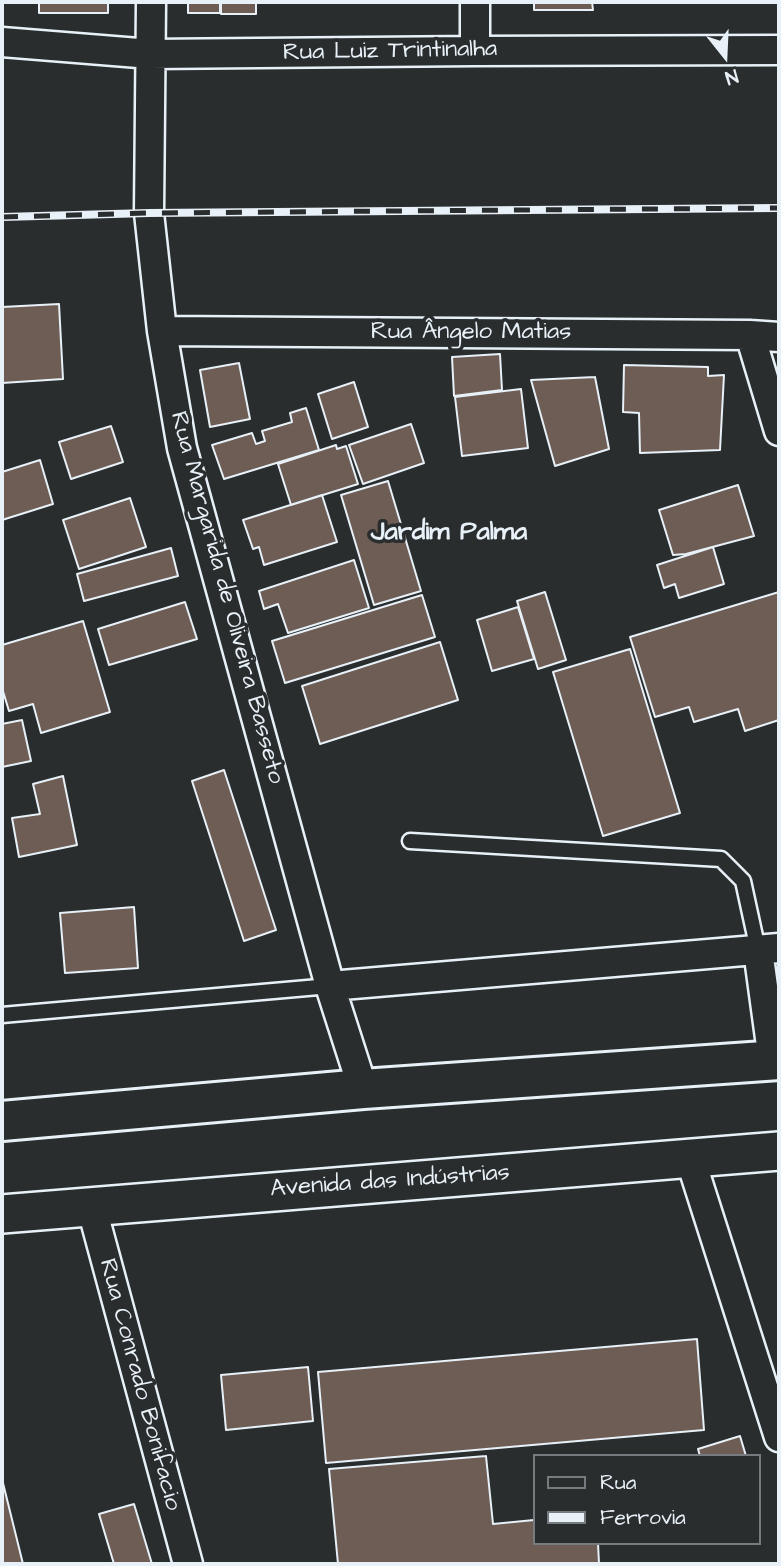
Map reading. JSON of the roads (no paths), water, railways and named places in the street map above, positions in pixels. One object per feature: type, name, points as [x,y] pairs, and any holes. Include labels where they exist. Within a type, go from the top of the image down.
[{"type":"main road","points":[[2,1121],[363,1089],[776,1060]]},
{"type":"street","name":"Rua Margarida de Oliveira Basseto","points":[[151,2],[149,213],[162,331],[182,448],[330,986],[363,1089]]},
{"type":"street","points":[[475,2],[475,51]]},
{"type":"street","name":"Rua Luiz Trintinalha","points":[[2,42],[151,54],[779,50]]},
{"type":"street","name":"Rua Ângelo Matias","points":[[162,331],[779,337]]},
{"type":"street","points":[[750,335],[779,431]]},
{"type":"street","points":[[330,986],[769,949],[776,1060]]},
{"type":"street","name":"Avenida das Indústrias","points":[[2,1213],[779,1151]]},
{"type":"street","points":[[690,1158],[779,1437]]},
{"type":"street","name":"Rua Conrado Bonifacio","points":[[91,1205],[188,1564]]},
{"type":"lane","points":[[410,841],[720,859],[743,881],[769,949]]},
{"type":"lane","points":[[2,1016],[330,986]]},
{"type":"railway","points":[[2,217],[149,213],[779,208]]},
{"type":"district","name":"Jardim Palma","points":[[449,534]]}]
